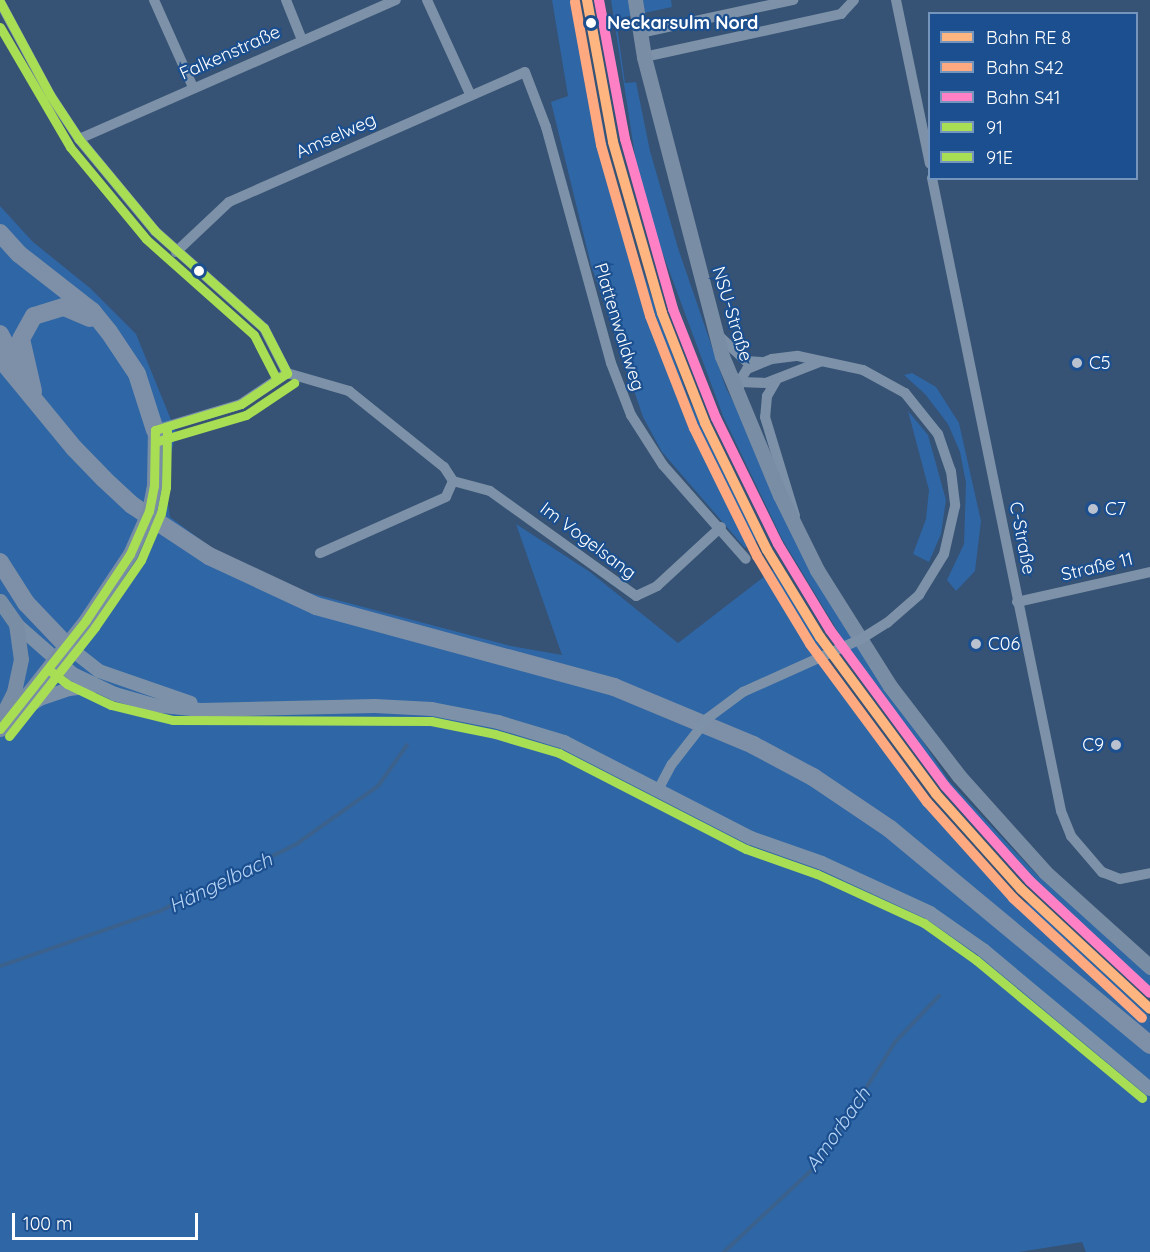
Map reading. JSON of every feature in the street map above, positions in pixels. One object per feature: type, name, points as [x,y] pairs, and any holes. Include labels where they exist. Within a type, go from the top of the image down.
[{"type":"highway","points":[[0,233],[19,254],[92,311],[121,348],[143,387],[155,430]]},
{"type":"highway","points":[[34,398],[21,339],[30,322],[43,311],[64,307],[77,311],[121,348]]},
{"type":"highway","points":[[0,334],[23,382]]},
{"type":"highway","points":[[2,358],[74,448],[132,505],[209,556],[259,583],[375,625],[614,687],[722,731],[813,777],[898,835],[1150,1045]]},
{"type":"highway","points":[[0,562],[26,603],[66,645]]},
{"type":"main road","name":"NSU-Straße","points":[[635,0],[644,57],[714,329],[734,376],[739,399],[817,570],[890,686],[958,776],[1045,872],[1150,967]]},
{"type":"main road","points":[[2,723],[55,660],[130,554],[149,511],[154,486],[155,430]]},
{"type":"main road","points":[[0,601],[16,624],[20,671],[2,723]]},
{"type":"street","points":[[154,0],[193,87]]},
{"type":"street","points":[[286,0],[302,40]]},
{"type":"street","name":"Falkenstraße","points":[[79,139],[193,87],[396,0]]},
{"type":"street","points":[[427,0],[470,94]]},
{"type":"street","points":[[640,33],[793,0]]},
{"type":"street","points":[[644,57],[841,14],[854,0]]},
{"type":"street","points":[[896,0],[928,154]]},
{"type":"street","points":[[0,2],[50,95],[79,139],[176,252],[264,328],[287,372],[349,391],[444,467],[453,481],[446,497],[320,553]]},
{"type":"street","name":"Amselweg","points":[[176,252],[230,202],[470,94],[525,72]]},
{"type":"street","name":"Plattenwaldweg","points":[[525,72],[546,127],[621,393],[663,465],[721,527],[746,559]]},
{"type":"street","name":"C-Straße","points":[[932,180],[1017,602],[1062,811],[1071,836],[1102,872],[1120,879],[1150,873]]},
{"type":"street","points":[[658,788],[672,764],[708,718],[743,692],[861,639],[895,617],[919,595],[944,554],[955,506],[951,471],[938,434],[917,405],[900,389],[878,376],[843,363],[798,356],[761,362],[746,361],[714,329]]},
{"type":"street","points":[[734,376],[755,384],[777,379],[801,366],[823,361]]},
{"type":"street","points":[[734,376],[761,362]]},
{"type":"street","points":[[155,430],[242,404],[287,372]]},
{"type":"street","points":[[777,379],[767,396],[765,417],[786,478],[800,537]]},
{"type":"street","name":"Im Vogelsang","points":[[453,481],[490,491],[636,596],[657,586],[721,527]]},
{"type":"street","name":"Straße 11","points":[[1017,602],[1150,572]]},
{"type":"street","points":[[16,624],[55,660],[94,686],[133,700],[174,708],[375,706],[467,714],[564,742],[658,788],[751,838],[852,876],[930,913],[983,950],[1150,1089]]},
{"type":"street","points":[[66,645],[99,671],[134,686],[185,702],[244,708]]},
{"type":"street","points":[[2,723],[40,699],[69,689],[94,686]]},
{"type":"shaded area","points":[[552,0],[578,0],[618,202],[688,397],[758,540],[745,548],[662,452],[643,417],[591,265],[551,102],[568,96]]},
{"type":"shaded area","points":[[611,0],[671,0],[672,7],[616,19],[625,83],[636,82],[650,151],[678,248],[726,388],[883,681],[949,781],[1038,876],[1093,921],[1150,959],[1150,987],[1052,904],[954,799],[881,703],[782,539],[723,416],[641,195]]},
{"type":"shaded area","points":[[0,206],[33,242],[90,288],[136,334],[176,432],[165,483],[170,517],[217,552],[284,586],[511,646],[562,655],[516,524],[590,572],[678,643],[774,569],[862,716],[935,813],[1009,896],[1030,904],[1150,1016],[1150,1252],[1086,1252],[1082,1242],[1019,1252],[0,1252]]},
{"type":"shaded area","points":[[912,373],[936,387],[959,423],[981,521],[975,571],[956,591],[947,580],[964,544],[966,483],[960,452],[948,424],[925,394],[904,375]]},
{"type":"shaded area","points":[[908,411],[928,435],[946,500],[941,534],[929,562],[913,554],[926,519],[929,490]]},
{"type":"waterway","name":"Hängelbach","points":[[0,966],[160,911],[295,845],[378,786],[407,745]]},
{"type":"waterway","name":"Amorbach","points":[[724,1252],[818,1164],[895,1042],[939,996]]},
{"type":"transit line","points":[[587,0],[613,142],[662,313],[705,423],[767,550],[820,637],[936,794],[1021,889],[1150,1009]]},
{"type":"transit line","name":"91","points":[[0,2],[50,95],[79,139],[155,231],[264,328],[287,373]]},
{"type":"transit line","name":"91E","points":[[0,27],[70,147],[146,239],[254,335],[276,378]]},
{"type":"transit line","name":"91","points":[[155,430],[241,404],[287,373]]},
{"type":"transit line","name":"91E","points":[[158,441],[246,415],[294,383]]},
{"type":"transit line","name":"91","points":[[0,729],[86,620],[130,554],[149,511],[154,486],[155,430]]},
{"type":"transit line","name":"91E","points":[[9,736],[95,627],[141,560],[161,513],[166,487],[167,430]]},
{"type":"transit line","name":"91E","points":[[48,669],[67,684],[111,705],[173,720],[431,721],[495,734],[559,753],[746,849],[817,874],[924,923],[976,960],[1142,1098]]},
{"type":"rail line","name":"S41","points":[[599,0],[625,139],[673,309],[716,418],[778,544],[830,630],[945,786],[1030,881],[1150,993]]},
{"type":"rail line","name":"S42","points":[[575,2],[601,145],[650,316],[694,428],[757,556],[810,644],[927,802],[1013,898],[1142,1018]]},
{"type":"place","name":"Neckarsulm Nord","points":[[591,23]]},
{"type":"place","name":"C5","points":[[1077,363]]},
{"type":"place","name":"C7","points":[[1093,509]]},
{"type":"place","name":"C06","points":[[976,644]]},
{"type":"place","name":"C9","points":[[1116,745]]}]
